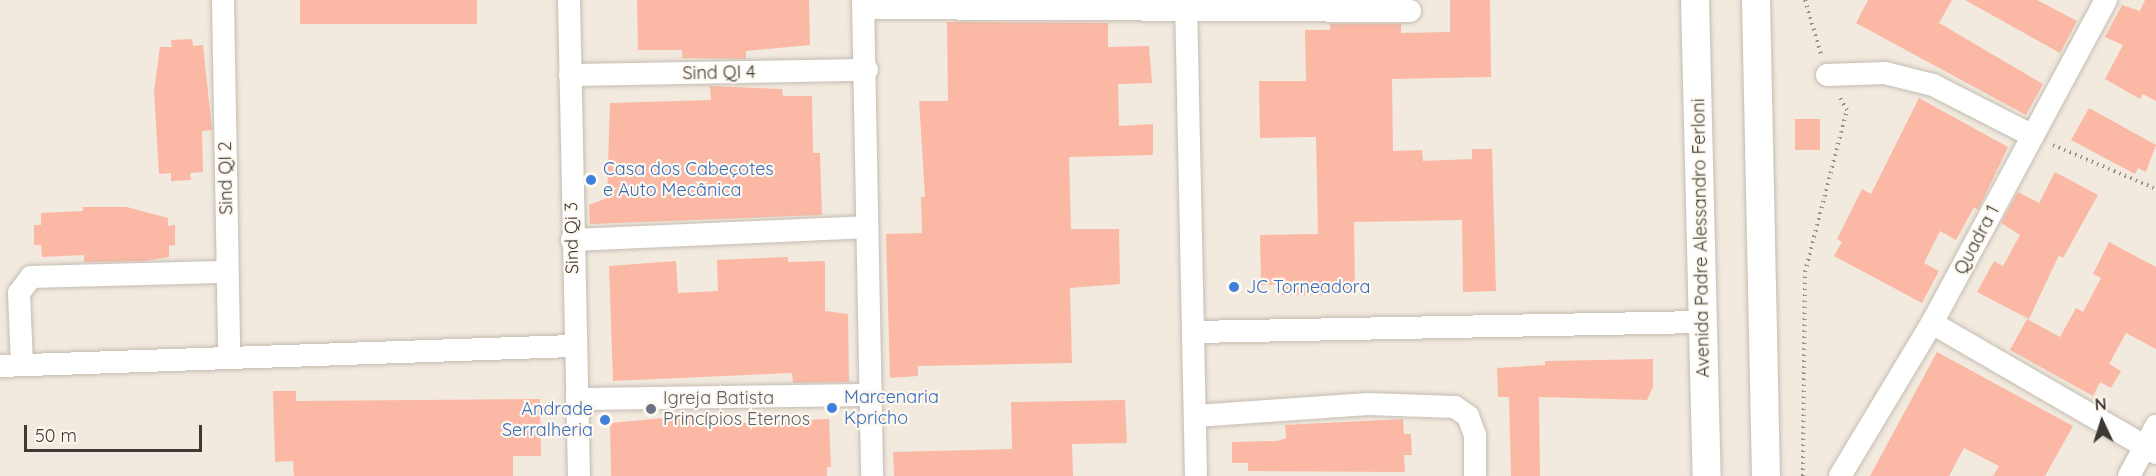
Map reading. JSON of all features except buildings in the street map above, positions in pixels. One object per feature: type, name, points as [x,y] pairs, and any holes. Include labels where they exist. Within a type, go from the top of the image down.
[{"type":"main road","name":"Avenida Padre Alessandro Ferloni","points":[[1695,0],[1709,475]]},
{"type":"main road","points":[[1756,0],[1764,474]]},
{"type":"street","name":"Sind QI 2","points":[[223,0],[229,355]]},
{"type":"street","name":"Sind Qi 3","points":[[569,0],[574,346],[579,476]]},
{"type":"street","name":"Quadra 1","points":[[1840,476],[1932,323],[2106,0]]},
{"type":"street","points":[[872,476],[864,227],[867,70],[863,4],[1186,6],[1410,11]]},
{"type":"street","points":[[1186,6],[1196,476]]},
{"type":"street","name":"Sind QI 4","points":[[570,75],[867,70]]},
{"type":"street","points":[[1827,75],[1884,72],[1933,85],[2033,136]]},
{"type":"street","points":[[572,240],[864,227]]},
{"type":"street","points":[[227,272],[31,278],[19,293],[11,365],[229,355],[574,346]]},
{"type":"street","points":[[1194,332],[1703,322]]},
{"type":"street","points":[[1932,323],[2150,450]]},
{"type":"street","points":[[577,399],[869,395]]},
{"type":"street","points":[[1196,416],[1368,404],[1433,403],[1455,407],[1468,416],[1475,435],[1476,476]]},
{"type":"street","points":[[2129,476],[2150,450],[2156,426]]},
{"type":"path","points":[[1803,476],[1805,272],[1847,110],[1827,75],[1805,0]]},
{"type":"path","points":[[2033,136],[2156,189]]},
{"type":"place","name":"Casa dos Cabeçotes e Auto Mecânica","points":[[591,180]]},
{"type":"place","name":"JC Torneadora","points":[[1234,287]]},
{"type":"place","name":"Marcenaria Kpricho","points":[[832,408]]},
{"type":"place","name":"Igreja Batista Princípios Eternos","points":[[651,409]]},
{"type":"place","name":"Andrade Serralheria","points":[[605,420]]}]
